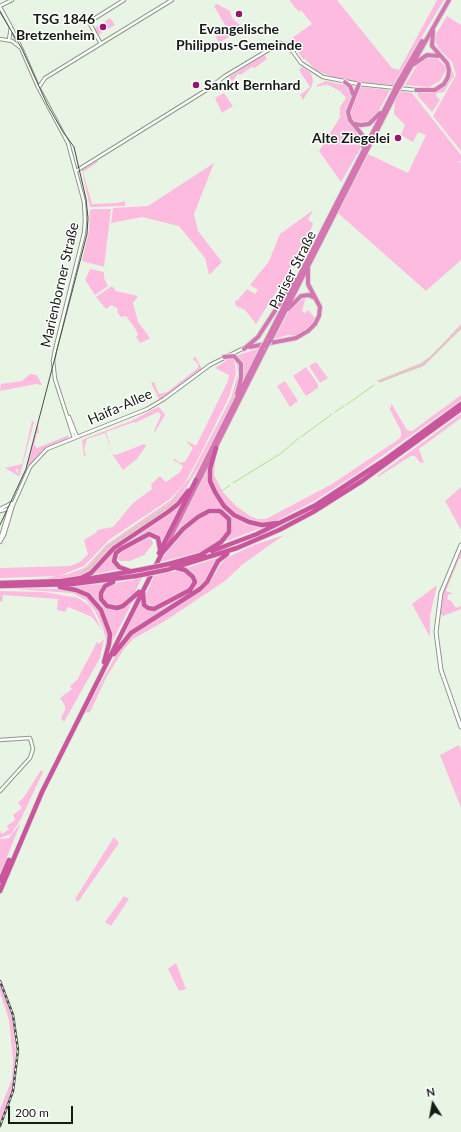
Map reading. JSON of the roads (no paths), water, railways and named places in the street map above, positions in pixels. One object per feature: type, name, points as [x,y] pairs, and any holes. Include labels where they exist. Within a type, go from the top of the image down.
[{"type":"highway","name":"Pariser Straße","points":[[398,86],[410,69],[447,0]]},
{"type":"highway","name":"Pariser Straße","points":[[268,341],[384,108],[447,0]]},
{"type":"highway","points":[[416,90],[435,90],[446,82],[449,75],[445,61],[433,48],[432,43],[436,23]]},
{"type":"highway","points":[[410,69],[420,59],[427,55],[440,57]]},
{"type":"highway","points":[[345,82],[350,86],[353,96]]},
{"type":"highway","points":[[358,159],[364,138],[360,130],[350,120],[348,112],[355,86],[359,84]]},
{"type":"highway","name":"Pariser Straße","points":[[196,480],[230,412],[278,324],[395,91]]},
{"type":"highway","points":[[355,124],[361,126],[369,124],[384,108]]},
{"type":"highway","points":[[250,347],[296,338],[308,331],[315,324],[320,312],[320,305],[309,287],[306,276],[312,257]]},
{"type":"highway","points":[[244,348],[258,337],[304,266]]},
{"type":"highway","points":[[278,324],[288,308],[298,298],[306,295],[315,298]]},
{"type":"highway","name":"Pariser Straße","points":[[161,553],[216,448],[264,348]]},
{"type":"highway","points":[[224,357],[235,357],[240,361],[242,366],[238,390],[230,412]]},
{"type":"highway","points":[[105,663],[131,634],[198,591],[207,582],[214,566],[222,557],[294,522],[338,497],[461,404]]},
{"type":"highway","points":[[168,567],[257,534],[290,519],[340,490],[461,409]]},
{"type":"highway","points":[[216,448],[210,470],[210,481],[219,499],[228,510],[245,521],[258,524],[274,524],[290,519]]},
{"type":"highway","points":[[0,881],[43,783],[144,589],[196,480]]},
{"type":"highway","points":[[62,581],[81,578],[91,573],[114,548],[173,509],[196,480]]},
{"type":"highway","points":[[0,891],[42,792],[139,592],[161,553],[182,529],[198,517],[209,511],[220,512],[227,516],[230,521],[229,532],[221,542],[202,554]]},
{"type":"highway","points":[[137,572],[117,566],[114,558],[117,552],[144,535],[149,534],[158,538],[161,553]]},
{"type":"highway","points":[[0,583],[62,581],[137,572],[168,567],[214,556],[249,543]]},
{"type":"highway","points":[[144,589],[143,602],[151,609],[160,608],[190,590],[195,582],[192,574],[182,569],[168,567]]},
{"type":"highway","points":[[137,572],[107,585],[102,590],[101,599],[105,605],[113,608],[123,606],[139,592]]},
{"type":"highway","points":[[0,586],[48,586],[120,579]]},
{"type":"highway","points":[[48,586],[83,592],[97,603],[107,622],[110,634],[105,663]]},
{"type":"main road","points":[[461,545],[443,586],[436,632],[441,670],[461,727]]},
{"type":"street","points":[[0,7],[12,0]]},
{"type":"street","points":[[101,44],[89,22],[124,0]]},
{"type":"street","points":[[38,87],[45,78],[172,0]]},
{"type":"street","name":"Marienborner Straße","points":[[0,7],[21,48],[38,87],[66,139],[76,171],[85,209],[85,227],[53,358],[55,377],[75,437]]},
{"type":"street","points":[[9,40],[11,28]]},
{"type":"street","points":[[0,39],[9,40],[21,48]]},
{"type":"street","points":[[76,171],[277,44],[284,43],[305,65],[323,77],[359,84],[416,90]]},
{"type":"street","name":"Haifa-Allee","points":[[0,511],[8,509],[12,504],[30,467],[38,457],[54,446],[75,437],[125,420],[147,409],[224,357],[244,348],[250,347]]},
{"type":"street","points":[[0,541],[8,517],[8,509],[12,504]]},
{"type":"street","points":[[0,541],[4,535],[11,514],[12,504]]},
{"type":"street","points":[[8,509],[11,514]]},
{"type":"street","points":[[0,511],[8,517]]},
{"type":"street","points":[[0,740],[30,738],[33,747],[31,756],[0,791]]},
{"type":"waterway","points":[[380,382],[422,365],[461,328]]},
{"type":"waterway","points":[[346,405],[374,385]]},
{"type":"waterway","points":[[335,412],[344,406]]},
{"type":"waterway","points":[[301,437],[332,414]]},
{"type":"waterway","points":[[233,483],[280,454],[299,438]]},
{"type":"waterway","points":[[222,491],[230,485]]},
{"type":"waterway","points":[[83,572],[94,564],[107,547],[168,507],[177,498]]},
{"type":"tram line","points":[[0,12],[22,49],[47,104],[63,132],[74,147],[86,199],[88,218],[87,234],[26,469],[0,525]]},
{"type":"railway","points":[[0,981],[13,1015],[18,1050],[13,1091],[0,1126]]},
{"type":"place","name":"Evangelische Philippus-Gemeinde","points":[[239,14]]},
{"type":"place","name":"TSG 1846 Bretzenheim","points":[[103,27]]},
{"type":"place","name":"Sankt Bernhard","points":[[196,85]]},
{"type":"place","name":"Alte Ziegelei","points":[[398,138]]}]
